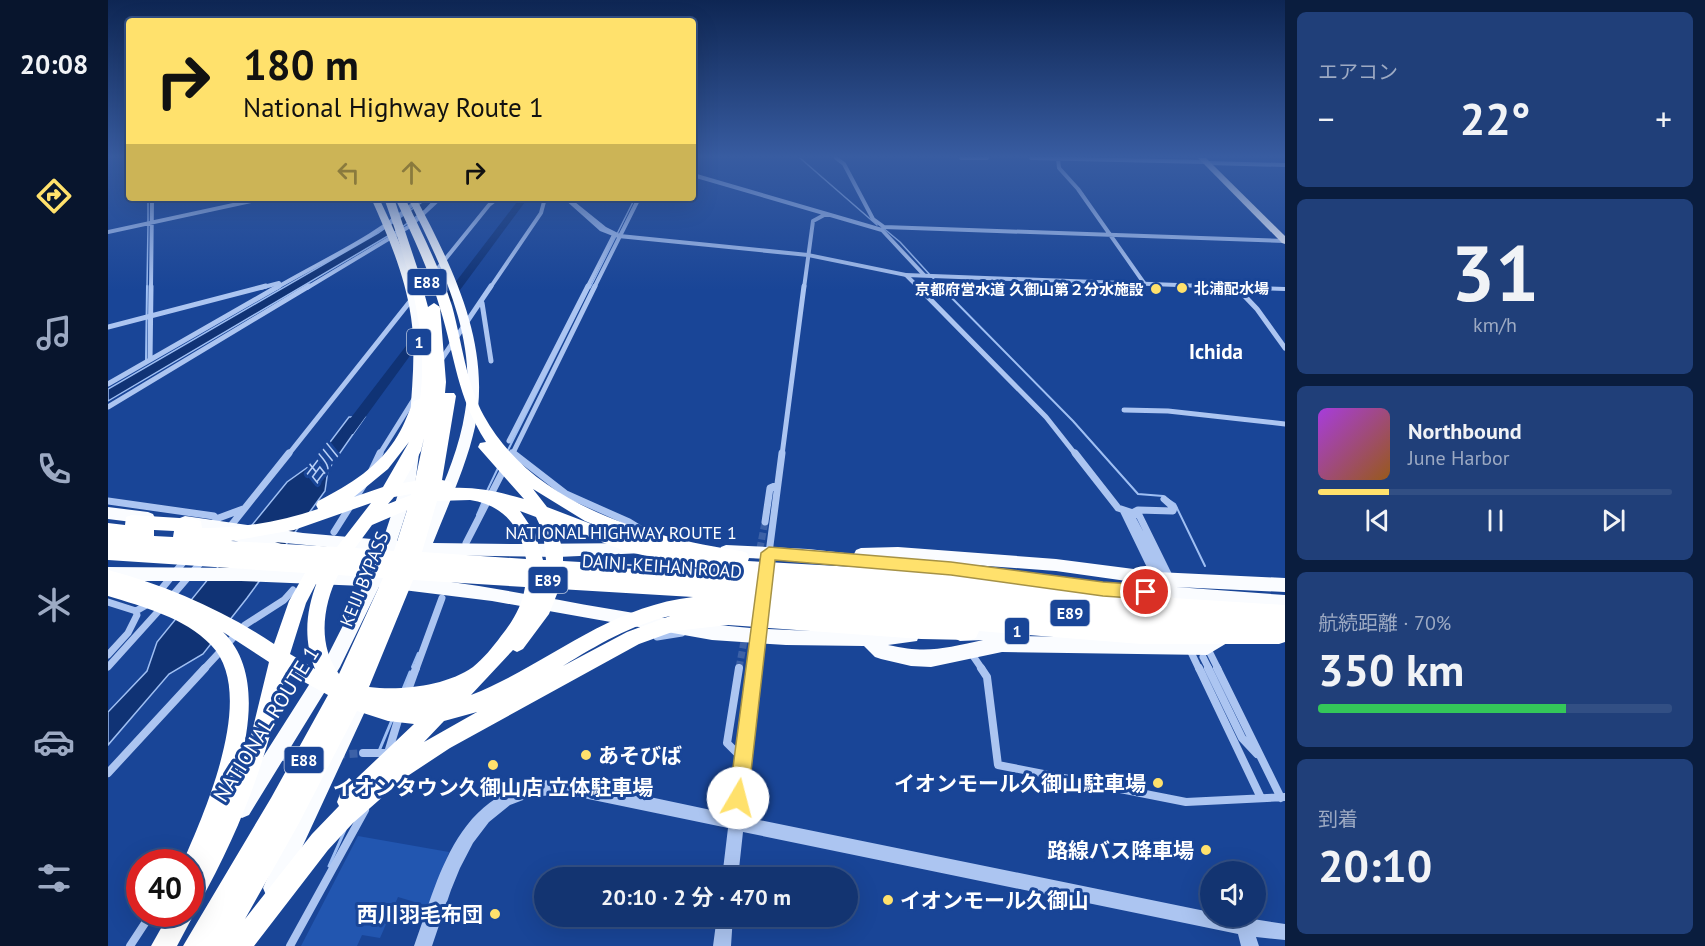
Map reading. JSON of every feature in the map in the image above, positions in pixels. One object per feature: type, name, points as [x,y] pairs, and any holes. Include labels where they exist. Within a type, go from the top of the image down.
[{"type":"highway","name":"1","points":[[240,946],[317,799],[400,565],[402,508],[410,469],[418,377],[417,321],[408,278],[377,202]]},
{"type":"highway","points":[[391,202],[423,304],[428,355],[425,417],[417,443],[395,483],[336,564],[317,610],[316,643],[327,672],[349,696],[364,704],[397,714],[417,715],[472,705],[515,686],[592,639],[626,622],[661,610],[698,604],[748,605],[1141,636]]},
{"type":"highway","name":"KEIJI BYPASS","points":[[216,946],[331,741],[380,637],[430,448],[438,396],[440,362],[438,332],[431,292],[392,202]]},
{"type":"highway","name":"KEIJI BYPASS","points":[[195,946],[319,733],[400,565],[433,487],[446,420],[450,350],[442,294],[426,252],[402,202]]},
{"type":"highway","name":"1","points":[[374,581],[423,548],[463,444],[472,412],[473,383],[468,339],[448,273],[414,202]]},
{"type":"highway","points":[[108,575],[201,611],[257,641],[318,681],[351,694],[391,698],[410,697],[450,687],[476,675],[508,653],[535,620],[554,575],[556,547],[548,522],[540,507],[482,442],[471,421],[464,381],[442,294]]},
{"type":"highway","points":[[108,521],[214,527],[254,524],[312,510],[349,492],[387,463],[405,438],[418,408],[428,355]]},
{"type":"highway","points":[[464,381],[483,427],[525,474],[576,508],[638,534],[737,557],[909,570],[1093,589]]},
{"type":"highway","points":[[108,530],[198,536],[247,534],[293,524],[390,493],[440,486],[470,490],[499,502],[518,518],[533,547],[536,573],[532,596],[523,618],[507,644],[474,681],[373,775],[335,817],[271,899],[240,946]]},
{"type":"highway","points":[[204,871],[250,773],[289,626],[301,594],[321,562],[338,544],[371,520],[407,502],[445,494],[496,496],[526,505],[626,544],[735,567],[1093,589],[1285,604]]},
{"type":"highway","name":"NATIONAL HIGHWAY ROUTE 1","points":[[108,513],[318,541],[509,596],[713,632],[867,638],[1067,630],[1283,636]]},
{"type":"highway","points":[[173,521],[306,557],[400,565]]},
{"type":"highway","name":"DAINI-KEIHAN ROAD","points":[[108,540],[1285,613]]},
{"type":"highway","name":"NATIONAL HIGHWAY ROUTE 1","points":[[108,575],[234,573],[293,583],[374,581],[423,548],[524,551],[660,548],[808,555],[951,568],[1103,589],[1254,599],[1285,604]]},
{"type":"highway","name":"DAINI-KEIHAN ROAD","points":[[108,552],[1283,636]]},
{"type":"highway","points":[[808,555],[898,553],[1056,565],[1163,577],[1285,585]]},
{"type":"highway","name":"NATIONAL ROUTE 1","points":[[204,866],[315,693],[349,634],[374,581]]},
{"type":"highway","points":[[108,588],[167,609],[204,629],[227,650],[237,674],[240,706],[231,750],[198,849]]},
{"type":"highway","points":[[240,946],[320,842],[345,815],[396,772],[443,741],[582,664],[655,629],[692,620],[728,617],[921,631],[1141,636],[1283,636]]},
{"type":"highway","points":[[867,638],[881,651],[911,658],[947,658],[1002,644],[1189,647],[1205,652],[1231,633]]},
{"type":"highway","points":[[157,946],[167,927]]},
{"type":"highway","points":[[163,946],[174,927]]},
{"type":"main road","points":[[1246,202],[1285,241]]},
{"type":"street","points":[[150,360],[152,202]]},
{"type":"street","points":[[108,232],[246,202]]},
{"type":"street","points":[[108,384],[381,228],[416,202]]},
{"type":"street","points":[[108,407],[410,226],[436,202]]},
{"type":"street","points":[[108,667],[148,623],[243,509],[493,202]]},
{"type":"street","points":[[334,532],[357,498],[387,438],[482,303],[541,213],[544,202]]},
{"type":"street","points":[[572,202],[617,236],[808,255],[906,275],[1285,289]]},
{"type":"street","points":[[508,441],[586,288],[637,202]]},
{"type":"street","points":[[786,202],[883,229],[1285,241]]},
{"type":"street","points":[[864,202],[873,219],[927,275]]},
{"type":"street","points":[[1087,202],[1144,283]]},
{"type":"street","points":[[731,867],[758,635],[808,255],[813,221],[826,214]]},
{"type":"street","points":[[466,543],[594,289],[617,236]]},
{"type":"street","points":[[906,275],[1046,417],[1127,513],[1163,577]]},
{"type":"street","points":[[108,327],[283,284]]},
{"type":"street","points":[[1236,287],[1257,309],[1285,348]]},
{"type":"street","points":[[586,288],[594,289]]},
{"type":"street","points":[[482,303],[491,361]]},
{"type":"street","points":[[555,350],[563,351]]},
{"type":"street","points":[[1124,410],[1168,411],[1285,424]]},
{"type":"street","points":[[516,426],[525,428]]},
{"type":"street","points":[[513,453],[543,479],[583,504],[646,530],[660,548]]},
{"type":"street","points":[[765,522],[770,488],[777,485]]},
{"type":"street","points":[[1127,513],[1138,510],[1173,511],[1174,508],[1164,499]]},
{"type":"street","points":[[108,501],[207,515],[216,519]]},
{"type":"street","points":[[136,611],[148,603],[216,519],[243,509]]},
{"type":"street","points":[[1127,513],[1139,515],[1163,577]]},
{"type":"street","points":[[108,773],[245,625],[284,600],[293,583]]},
{"type":"street","points":[[395,784],[387,769],[387,753],[442,598]]},
{"type":"street","points":[[1254,599],[1283,636]]},
{"type":"street","points":[[108,602],[136,611]]},
{"type":"street","points":[[148,603],[148,623]]},
{"type":"street","points":[[108,655],[133,625],[137,615],[136,611]]},
{"type":"street","points":[[290,946],[363,812],[395,784],[443,752],[640,644],[666,635],[713,632]]},
{"type":"street","points":[[1189,647],[1261,798]]},
{"type":"street","points":[[970,651],[987,677],[999,765],[1186,802],[1283,797],[1205,652]]},
{"type":"street","points":[[1205,652],[1242,738],[1262,759]]},
{"type":"street","points":[[739,668],[727,743],[743,759]]},
{"type":"street","points":[[1240,754],[1242,738]]},
{"type":"street","points":[[363,753],[387,753]]},
{"type":"street","points":[[280,757],[308,756]]},
{"type":"street","points":[[191,849],[248,759],[254,759]]},
{"type":"street","points":[[423,946],[466,838],[483,815],[514,794],[544,786],[564,787],[1200,918]]},
{"type":"street","points":[[130,946],[142,927]]},
{"type":"street","points":[[722,946],[724,927]]},
{"type":"street","points":[[1250,946],[1244,927],[1285,932]]},
{"type":"shaded area","points":[[358,836],[449,852],[428,906],[398,897],[380,938],[362,935],[357,946],[301,946]]},
{"type":"water","points":[[422,202],[432,202],[398,230],[108,401],[108,389],[378,233]]},
{"type":"water","points":[[349,417],[365,417],[328,470],[325,491],[247,598],[203,654],[169,674],[108,745],[108,712],[147,671],[157,642],[287,482],[315,462]]},
{"type":"waterway","points":[[148,202],[148,222]]},
{"type":"waterway","name":"古川","points":[[439,311],[521,202]]},
{"type":"waterway","points":[[590,288],[633,202]]},
{"type":"waterway","points":[[851,202],[877,225]]},
{"type":"waterway","points":[[147,288],[148,225]]},
{"type":"waterway","points":[[882,227],[900,242],[942,288]]},
{"type":"waterway","points":[[146,360],[147,286]]},
{"type":"waterway","points":[[508,450],[590,286]]},
{"type":"waterway","points":[[940,286],[1073,421],[1138,494],[1163,496],[1175,504],[1205,566]]},
{"type":"waterway","name":"古川","points":[[348,431],[423,331]]},
{"type":"waterway","points":[[486,493],[498,468]]},
{"type":"waterway","points":[[477,515],[483,501]]},
{"type":"waterway","points":[[412,667],[418,653]]},
{"type":"waterway","points":[[403,689],[410,672]]},
{"type":"waterway","points":[[379,751],[392,720]]},
{"type":"waterway","points":[[329,866],[345,830]]},
{"type":"tunnel","points":[[756,569],[765,522]]},
{"type":"tunnel","points":[[739,668],[745,636]]},
{"type":"tunnel","points":[[337,755],[363,753]]},
{"type":"place","name":"北浦配水場","points":[[1182,288]]},
{"type":"place","name":"京都府営水道 久御山第２分水施設","points":[[1156,289]]},
{"type":"place","name":"あそびば","points":[[586,755]]},
{"type":"place","name":"イオンタウン久御山店 立体駐車場","points":[[493,765]]},
{"type":"place","name":"イオンモール久御山駐車場","points":[[1158,783]]},
{"type":"place","name":"路線バス降車場","points":[[1206,850]]},
{"type":"place","name":"イオンモール久御山","points":[[888,900]]},
{"type":"place","name":"西川羽毛布団","points":[[495,914]]},
{"type":"district","name":"Ichida","points":[[1216,351]]},
{"type":"route","points":[[738,798],[769,553],[951,568],[1103,589],[1146,592]]}]
